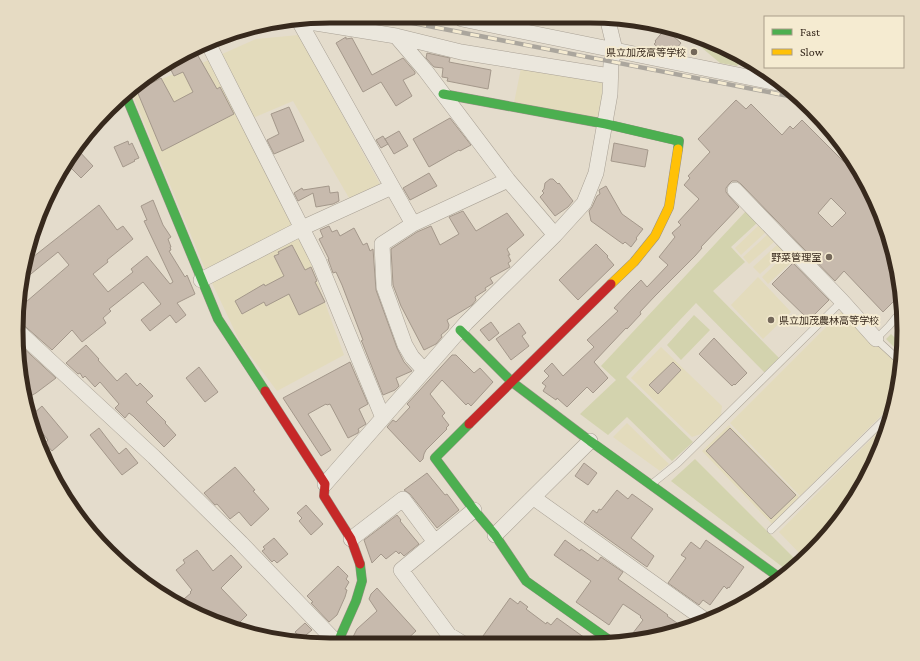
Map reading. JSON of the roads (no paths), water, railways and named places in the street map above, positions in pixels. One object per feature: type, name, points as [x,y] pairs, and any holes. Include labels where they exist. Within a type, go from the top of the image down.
[{"type":"street","points":[[486,23],[615,50],[756,74]]},
{"type":"street","points":[[316,24],[396,36],[461,52],[610,76]]},
{"type":"street","points":[[341,638],[356,601],[362,581],[360,564],[351,540],[324,496],[325,484],[460,330],[555,235],[584,203],[596,173],[606,124],[610,94],[611,62],[615,50],[609,24]]},
{"type":"street","points":[[300,25],[413,224]]},
{"type":"street","points":[[396,36],[443,94],[508,180],[555,235]]},
{"type":"street","points":[[209,48],[319,262],[383,418]]},
{"type":"street","points":[[443,94],[606,124],[679,141],[668,207],[655,236],[634,262],[435,458],[495,535],[526,581],[605,637]]},
{"type":"street","points":[[127,100],[218,319],[325,484]]},
{"type":"street","points":[[424,370],[412,358],[405,345],[384,288],[382,244],[413,224],[508,180]]},
{"type":"street","points":[[202,280],[302,228],[392,187]]},
{"type":"street","points":[[734,190],[842,301],[876,339]]},
{"type":"street","points":[[460,330],[512,382],[590,441],[776,575]]},
{"type":"street","points":[[23,336],[165,468],[241,543],[332,638]]},
{"type":"street","points":[[495,535],[590,441]]},
{"type":"street","points":[[534,498],[701,617]]},
{"type":"street","points":[[351,540],[403,499],[434,542]]},
{"type":"street","points":[[454,638],[449,635],[401,570],[474,510]]},
{"type":"lane","points":[[652,485],[678,463],[842,301]]},
{"type":"lane","points":[[895,356],[876,339],[896,317]]},
{"type":"lane","points":[[771,530],[884,420]]},
{"type":"railway","points":[[413,23],[788,96]]},
{"type":"place","name":"県立加茂高等学校","points":[[694,52]]},
{"type":"place","name":"野菜管理室","points":[[829,257]]},
{"type":"place","name":"県立加茂農林高等学校","points":[[771,320]]}]
